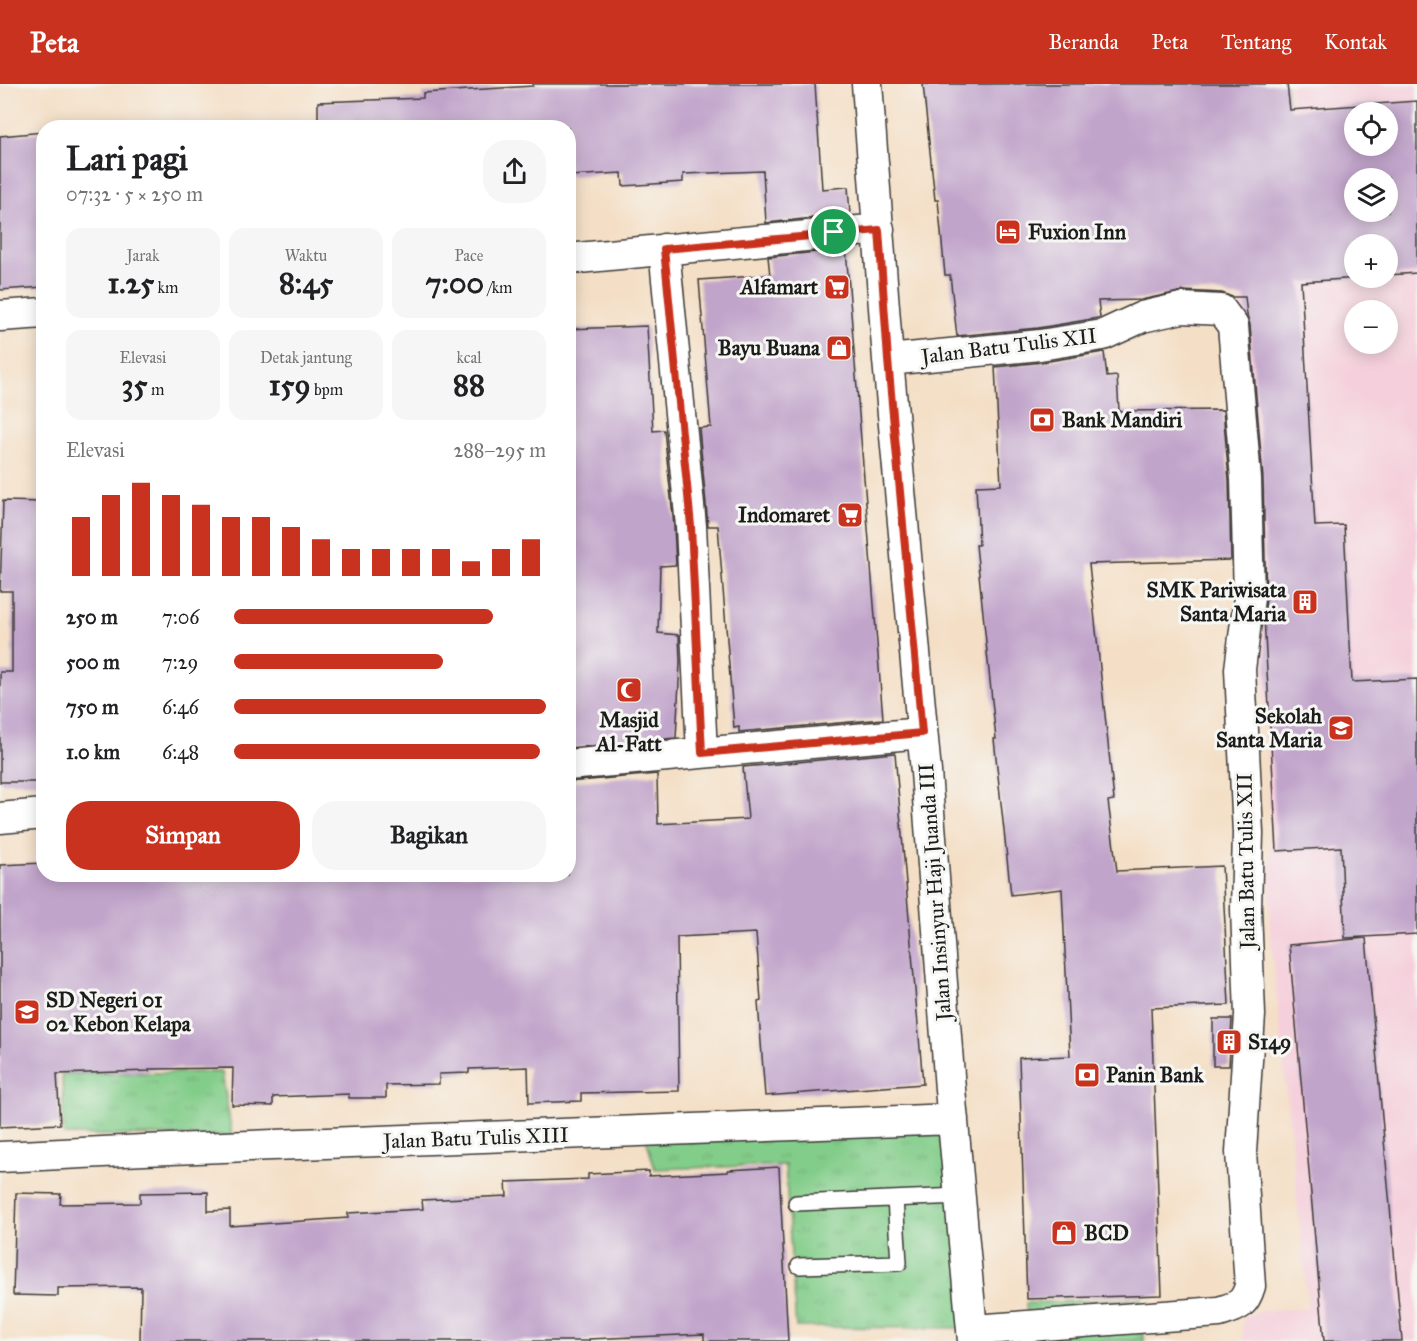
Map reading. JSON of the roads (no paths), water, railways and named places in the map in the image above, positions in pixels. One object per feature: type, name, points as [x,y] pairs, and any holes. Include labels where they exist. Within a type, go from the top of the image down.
[{"type":"street","name":"Jalan Insinyur Haji Juanda III","points":[[867,84],[888,360],[973,1336]]},
{"type":"street","points":[[576,258],[879,230]]},
{"type":"street","points":[[664,249],[691,526],[702,753]]},
{"type":"street","name":"Jalan Batu Tulis XII","points":[[888,360],[1040,345],[1103,335],[1142,317],[1182,308],[1221,310],[1233,326],[1246,479],[1249,598],[1240,669],[1248,833],[1246,909],[1250,1015],[1241,1152],[1250,1286],[1240,1306],[1219,1312],[973,1336]]},
{"type":"street","points":[[0,316],[36,314]]},
{"type":"street","points":[[576,764],[922,733]]},
{"type":"street","points":[[0,818],[36,815]]},
{"type":"street","name":"Jalan Batu Tulis XIII","points":[[0,1157],[953,1119]]},
{"type":"lane","points":[[796,1203],[960,1196]]},
{"type":"lane","points":[[800,1266],[899,1263],[895,1199]]},
{"type":"place","name":"Fuxion Inn","points":[[1008,232]]},
{"type":"place","name":"Alfamart","points":[[837,287]]},
{"type":"place","name":"Bayu Buana","points":[[839,348]]},
{"type":"place","name":"Bank Mandiri","points":[[1042,420]]},
{"type":"place","name":"Indomaret","points":[[850,515]]},
{"type":"place","name":"SMK Pariwisata Santa Maria","points":[[1305,602]]},
{"type":"place","name":"Masjid Al-Fatt","points":[[629,690]]},
{"type":"place","name":"Sekolah Santa Maria","points":[[1341,728]]},
{"type":"place","name":"SD Negeri 01 02 Kebon Kelapa","points":[[27,1012]]},
{"type":"place","name":"S149","points":[[1229,1042]]},
{"type":"place","name":"Panin Bank","points":[[1087,1075]]},
{"type":"place","name":"BCD","points":[[1064,1233]]}]
